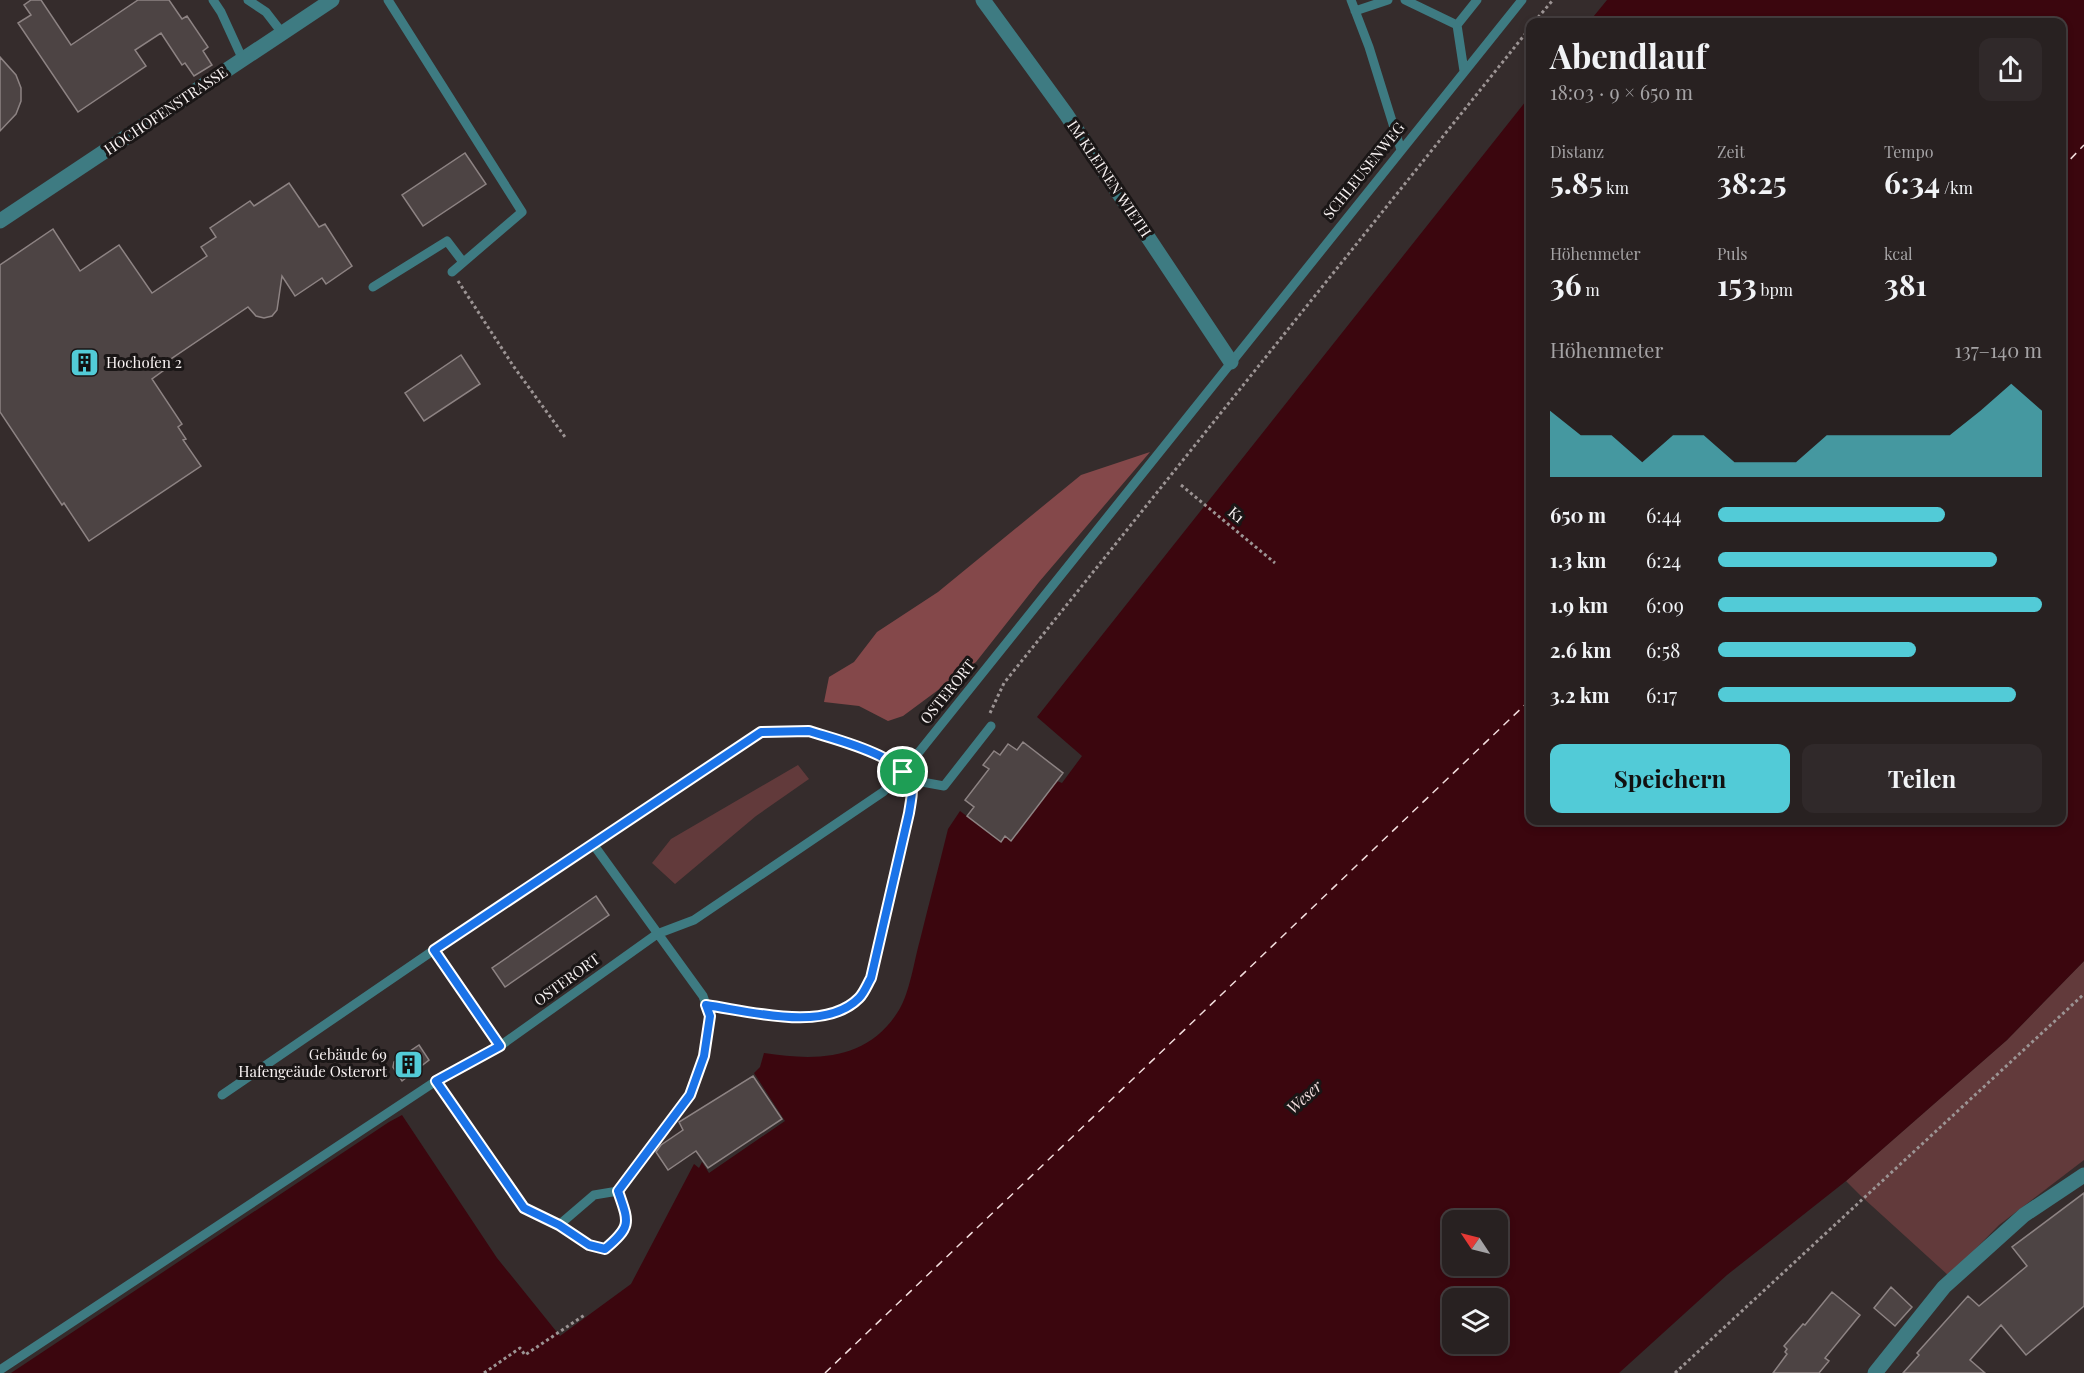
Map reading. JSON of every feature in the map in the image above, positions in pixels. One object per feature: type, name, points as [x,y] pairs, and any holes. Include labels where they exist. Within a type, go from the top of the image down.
[{"type":"street","name":"HOCHOFENSTRASSE","points":[[0,221],[332,0]]},
{"type":"street","name":"IM KLEINEN WIETH","points":[[983,0],[1066,114],[1230,362]]},
{"type":"street","points":[[1875,1373],[1944,1287],[2024,1215],[2084,1175]]},
{"type":"lane","points":[[213,0],[243,60]]},
{"type":"lane","points":[[248,0],[266,12],[283,34]]},
{"type":"lane","points":[[388,0],[522,212],[453,272]]},
{"type":"lane","points":[[1351,0],[1370,46],[1401,150]]},
{"type":"lane","points":[[1355,11],[1388,0]]},
{"type":"lane","points":[[1405,0],[1457,25]]},
{"type":"lane","points":[[1464,71],[1457,25],[1477,0]]},
{"type":"lane","name":"SCHLEUSENWEG","points":[[1230,362],[1522,0]]},
{"type":"lane","points":[[373,287],[447,241],[464,262]]},
{"type":"lane","name":"OSTERORT","points":[[0,1370],[436,1081],[500,1046],[657,933],[694,920],[883,792],[903,772],[1230,362]]},
{"type":"lane","points":[[222,1095],[434,950],[761,732],[809,731],[879,755],[922,782],[945,786],[991,726]]},
{"type":"lane","points":[[559,1225],[594,1195],[618,1191],[690,1095],[704,1056],[710,1016],[691,978],[593,844]]},
{"type":"lane","points":[[434,950],[500,1046]]},
{"type":"lane","points":[[436,1081],[524,1208],[559,1225],[589,1245],[605,1249],[622,1235],[627,1220],[618,1191]]},
{"type":"path","points":[[1537,18],[1552,0]]},
{"type":"path","points":[[991,726],[990,713],[1004,683],[1526,33]]},
{"type":"path","points":[[453,272],[514,367],[565,436]]},
{"type":"path","name":"K1","points":[[1181,484],[1275,563]]},
{"type":"path","points":[[706,1005],[789,1017],[824,1017],[845,1008],[860,998],[871,978],[909,813],[912,789],[903,772]]},
{"type":"path","points":[[1675,1373],[2084,994]]},
{"type":"path","points":[[484,1373],[520,1348],[525,1355],[586,1314]]},
{"type":"shaded area","points":[[1150,452],[1039,582],[976,662],[903,716],[888,721],[859,706],[824,702],[829,677],[854,662],[877,632],[938,592],[1081,475]]},
{"type":"shaded area","points":[[798,765],[809,779],[756,816],[675,884],[652,863],[671,839]]},
{"type":"shaded area","points":[[2084,961],[2084,1160],[1999,1225],[1949,1276],[1846,1181],[2007,1040]]},
{"type":"water","name":"Weser","points":[[1607,0],[2084,0],[2084,961],[2007,1040],[1846,1181],[1727,1275],[1619,1373],[11,1373],[402,1115],[497,1258],[560,1336],[631,1284],[694,1164],[699,1168],[702,1162],[709,1173],[785,1121],[754,1073],[760,1067],[764,1053],[803,1057],[839,1054],[872,1039],[886,1027],[899,1010],[911,976],[948,829],[960,811],[1001,842],[1005,836],[1011,841],[1057,781],[1062,783],[1082,756],[1037,717],[1526,101],[1526,825],[2066,825],[2066,18],[1592,18]]},
{"type":"building","points":[[31,0],[41,0],[71,45],[138,0],[169,0],[182,19],[187,16],[208,47],[203,51],[212,65],[194,76],[185,63],[182,65],[161,33],[135,50],[146,66],[78,112],[18,23],[31,15],[24,5]]},
{"type":"building","points":[[0,57],[16,75],[21,88],[21,101],[16,114],[0,131]]},
{"type":"building","points":[[465,153],[486,184],[423,226],[402,195]]},
{"type":"building","name":"Hochofen 2","points":[[289,183],[319,227],[325,224],[352,266],[326,284],[322,278],[295,296],[282,276],[277,310],[272,316],[264,318],[256,316],[248,307],[168,361],[171,365],[152,379],[182,424],[178,427],[186,439],[183,440],[201,466],[89,541],[0,412],[0,265],[53,229],[80,271],[119,245],[152,293],[207,256],[201,247],[216,237],[210,228],[250,201],[254,206]]},
{"type":"building","points":[[461,355],[480,384],[424,421],[405,393]]},
{"type":"building","points":[[1023,742],[1063,773],[1011,841],[1005,836],[1001,842],[967,816],[974,807],[965,800],[989,769],[983,765],[994,751],[1000,755],[1008,744],[1017,750]]},
{"type":"building","points":[[596,896],[609,915],[505,987],[492,968]]},
{"type":"building","name":"Gebäude 69 Hafengeäude Osterort","points":[[419,1045],[429,1060],[402,1081],[393,1067],[394,1062]]},
{"type":"building","points":[[753,1076],[782,1119],[708,1168],[696,1151],[668,1170],[656,1152],[661,1145],[683,1130],[679,1122]]},
{"type":"building","points":[[2084,1193],[2084,1306],[2026,1355],[2001,1325],[1970,1360],[1985,1373],[1903,1373],[1919,1355],[1917,1353],[1968,1296],[1979,1306],[2027,1266],[2012,1247]]},
{"type":"building","points":[[1891,1287],[1912,1307],[1895,1326],[1874,1308]]},
{"type":"building","points":[[1832,1292],[1860,1315],[1825,1358],[1829,1361],[1819,1373],[1773,1373],[1787,1354],[1784,1346]]},
{"type":"ferry route","points":[[2066,164],[2084,145]]},
{"type":"ferry route","points":[[825,1373],[1526,704]]},
{"type":"place","name":"Hochofen 2","points":[[85,363]]},
{"type":"place","name":"Gebäude 69 Hafengeäude Osterort","points":[[408,1064]]},
{"type":"route","points":[[809,731],[879,755],[903,772],[912,789],[909,813],[871,978],[860,998],[845,1008],[824,1017],[789,1017],[706,1005],[710,1016],[704,1056],[690,1095],[618,1191],[627,1220],[622,1235],[605,1249],[589,1245],[559,1225],[524,1208],[436,1081],[500,1046],[434,950],[761,732],[809,731]]}]
